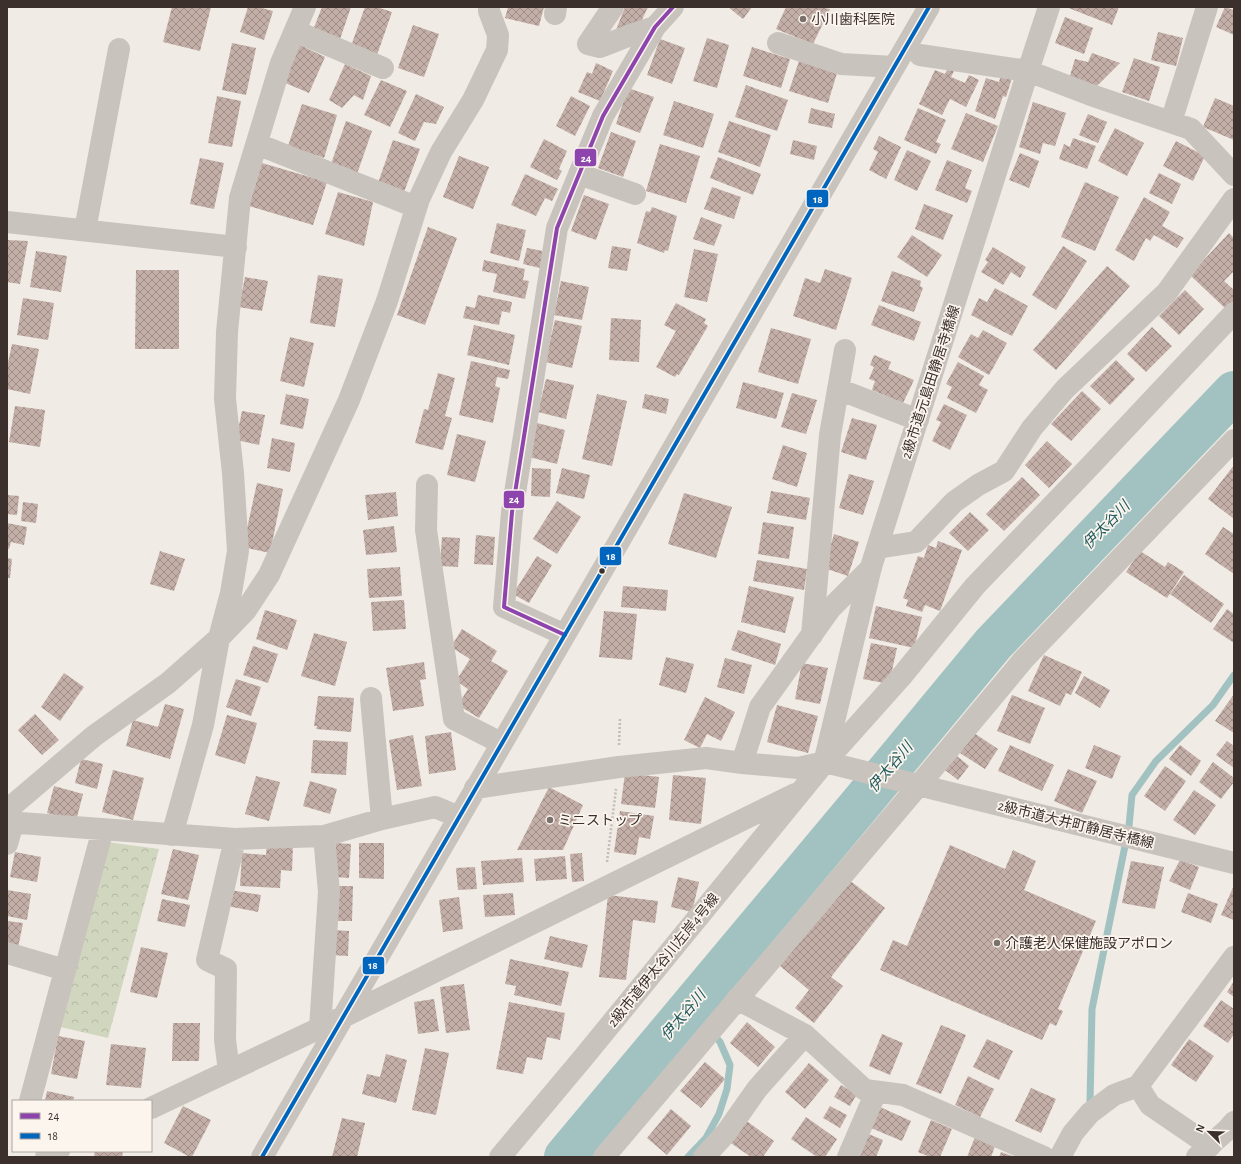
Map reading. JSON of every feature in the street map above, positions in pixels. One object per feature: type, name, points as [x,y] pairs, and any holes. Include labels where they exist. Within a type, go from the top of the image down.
[{"type":"street","points":[[172,835],[203,725],[220,638],[231,593],[238,551],[233,473],[225,399],[227,332],[240,198],[281,63],[305,7]]},
{"type":"street","points":[[7,844],[9,818],[94,736],[168,683],[220,638],[246,610],[269,575],[349,400],[388,301],[419,199],[441,152],[473,100],[496,50],[498,35],[489,7]]},
{"type":"street","points":[[613,7],[588,44],[600,47],[655,27]]},
{"type":"street","points":[[565,635],[504,607],[512,512],[557,228],[603,116],[655,27],[673,7]]},
{"type":"street","points":[[262,1157],[929,7]]},
{"type":"street","name":"2級市道元島田静居寺橋線","points":[[829,763],[874,558],[1049,7]]},
{"type":"street","points":[[1171,122],[1207,7]]},
{"type":"street","points":[[295,31],[382,68]]},
{"type":"street","points":[[778,43],[842,64],[894,67]]},
{"type":"street","points":[[86,230],[119,49]]},
{"type":"street","points":[[920,55],[1028,71],[1091,95],[1191,129],[1231,166]]},
{"type":"street","points":[[256,144],[416,207]]},
{"type":"street","points":[[579,174],[635,194]]},
{"type":"street","points":[[742,763],[760,707],[830,609],[874,558],[916,542],[954,502],[978,485],[1004,471],[1032,428],[1065,389],[1167,292],[1234,199]]},
{"type":"street","points":[[7,222],[236,247]]},
{"type":"street","name":"2級市道伊太谷川左岸4号線","points":[[500,1157],[802,790],[829,763],[975,586],[1234,313]]},
{"type":"street","points":[[812,635],[830,435],[845,350]]},
{"type":"street","points":[[838,389],[918,420]]},
{"type":"street","points":[[604,1157],[914,784],[1024,659],[1234,440]]},
{"type":"street","points":[[427,485],[426,530],[454,719],[501,744]]},
{"type":"street","points":[[371,698],[382,819]]},
{"type":"street","points":[[475,788],[619,767],[706,758],[798,768],[829,763]]},
{"type":"street","name":"2級市道大井町静居寺橋線","points":[[829,763],[1234,864]]},
{"type":"street","points":[[152,1108],[343,1017],[802,790]]},
{"type":"street","points":[[9,818],[103,830],[235,839],[324,836],[382,819],[435,807],[459,817]]},
{"type":"street","points":[[30,1100],[103,830]]},
{"type":"street","points":[[320,1028],[329,892],[324,836]]},
{"type":"street","points":[[230,1071],[225,1040],[226,969],[207,960],[235,839]]},
{"type":"street","points":[[7,954],[66,970]]},
{"type":"street","points":[[1060,1157],[1072,1133],[1090,1113],[1114,1095],[1138,1086],[1234,957]]},
{"type":"street","points":[[736,999],[805,1035],[864,1090],[903,1095],[1044,1157]]},
{"type":"street","points":[[704,1157],[726,1133],[757,1089],[805,1035]]},
{"type":"street","points":[[1138,1086],[1150,1105],[1203,1151],[1234,1122]]},
{"type":"street","points":[[848,1157],[876,1092]]},
{"type":"street","points":[[46,1157],[57,1152]]},
{"type":"path","points":[[604,888],[619,767],[620,718]]},
{"type":"green space","points":[[107,842],[159,849],[108,1038],[56,1026]]},
{"type":"building","points":[[172,7],[211,7],[200,51],[163,42]]},
{"type":"building","points":[[248,7],[258,7],[273,11],[264,40],[240,32]]},
{"type":"building","points":[[322,7],[351,7],[340,39],[313,30]]},
{"type":"building","points":[[365,7],[377,7],[392,12],[377,55],[351,46]]},
{"type":"building","points":[[508,7],[544,7],[539,26],[505,18]]},
{"type":"building","points":[[625,7],[648,7],[640,24],[616,30]]},
{"type":"building","points":[[728,7],[752,7],[743,19]]},
{"type":"building","name":"小川歯科医院","points":[[786,7],[819,7],[830,9],[813,44],[776,29]]},
{"type":"building","points":[[1066,7],[1119,7],[1112,25]]},
{"type":"building","points":[[1225,7],[1234,10],[1234,35],[1216,27]]},
{"type":"building","points":[[1065,17],[1093,28],[1084,54],[1055,43]]},
{"type":"building","points":[[413,25],[439,34],[424,77],[398,68]]},
{"type":"building","points":[[1158,32],[1183,38],[1176,66],[1151,60]]},
{"type":"building","points":[[707,38],[729,45],[717,88],[693,81]]},
{"type":"building","points":[[660,39],[685,48],[672,84],[647,75]]},
{"type":"building","points":[[232,43],[256,48],[246,95],[222,90]]},
{"type":"building","points":[[300,45],[325,57],[309,93],[283,82]]},
{"type":"building","points":[[752,47],[790,59],[781,88],[743,76]]},
{"type":"building","points":[[1092,53],[1120,63],[1094,89],[1069,79],[1075,59],[1088,62]]},
{"type":"building","points":[[1134,58],[1160,67],[1149,101],[1122,92]]},
{"type":"building","points":[[799,61],[837,73],[828,103],[789,91]]},
{"type":"building","points":[[596,63],[613,71],[600,101],[578,92],[587,72],[592,74]]},
{"type":"building","points":[[345,64],[371,76],[363,100],[354,95],[342,108],[329,100]]},
{"type":"building","points":[[948,68],[954,71],[951,77],[965,83],[969,75],[979,80],[966,107],[950,99],[942,115],[919,104],[935,70],[945,74]]},
{"type":"building","points":[[1001,75],[1012,78],[1006,97],[1003,96],[995,119],[975,111],[986,78],[999,82]]},
{"type":"building","points":[[381,80],[407,91],[390,127],[364,115]]},
{"type":"building","points":[[746,85],[788,100],[777,131],[735,117]]},
{"type":"building","points":[[628,88],[654,97],[640,133],[616,124]]},
{"type":"building","points":[[416,94],[444,107],[436,124],[424,122],[415,141],[398,133]]},
{"type":"building","points":[[217,96],[241,101],[232,147],[208,143]]},
{"type":"building","points":[[571,96],[590,106],[575,136],[556,126]]},
{"type":"building","points":[[1215,98],[1234,106],[1234,140],[1203,127]]},
{"type":"building","points":[[674,101],[714,114],[703,148],[663,135]]},
{"type":"building","points":[[1033,102],[1066,113],[1055,146],[1043,143],[1040,154],[1019,147]]},
{"type":"building","points":[[302,104],[337,115],[324,158],[288,146]]},
{"type":"building","points":[[811,108],[835,114],[832,128],[808,123]]},
{"type":"building","points":[[918,108],[946,120],[936,142],[941,144],[936,154],[904,140]]},
{"type":"building","points":[[966,113],[998,126],[983,162],[951,149]]},
{"type":"building","points":[[1088,114],[1107,122],[1098,143],[1079,135]]},
{"type":"building","points":[[346,121],[372,131],[357,174],[331,164]]},
{"type":"building","points":[[729,121],[771,135],[760,167],[718,152]]},
{"type":"building","points":[[1115,128],[1144,143],[1127,176],[1098,161]]},
{"type":"building","points":[[611,132],[636,141],[623,177],[598,168]]},
{"type":"building","points":[[879,136],[901,147],[886,179],[869,170],[878,152],[873,149]]},
{"type":"building","points":[[1073,138],[1096,146],[1087,169],[1059,159],[1064,144],[1070,147]]},
{"type":"building","points":[[544,139],[567,151],[559,169],[562,171],[557,180],[530,167]]},
{"type":"building","points":[[393,140],[420,149],[404,192],[378,183]]},
{"type":"building","points":[[793,140],[817,146],[814,160],[790,154]]},
{"type":"building","points":[[1176,141],[1205,156],[1193,181],[1163,166]]},
{"type":"building","points":[[660,144],[700,156],[686,203],[646,191]]},
{"type":"building","points":[[907,150],[931,161],[917,191],[894,180]]},
{"type":"building","points":[[1020,153],[1039,161],[1029,188],[1009,180]]},
{"type":"building","points":[[459,156],[489,167],[473,209],[443,197]]},
{"type":"building","points":[[718,157],[761,174],[753,195],[710,178]]},
{"type":"building","points":[[200,158],[224,163],[214,209],[190,204]]},
{"type":"building","points":[[947,160],[972,170],[965,188],[972,191],[967,203],[935,190]]},
{"type":"building","points":[[262,163],[327,182],[313,225],[249,206]]},
{"type":"building","points":[[1159,173],[1181,184],[1172,204],[1149,193]]},
{"type":"building","points":[[525,174],[558,189],[552,201],[545,198],[536,216],[511,205]]},
{"type":"building","points":[[1085,182],[1119,197],[1095,251],[1061,237]]},
{"type":"building","points":[[712,187],[741,197],[734,219],[704,209]]},
{"type":"building","points":[[338,192],[373,202],[364,246],[325,234]]},
{"type":"building","points":[[584,195],[609,204],[596,240],[571,231]]},
{"type":"building","points":[[1144,197],[1170,212],[1162,226],[1184,238],[1177,248],[1154,235],[1150,241],[1146,238],[1134,261],[1115,250]]},
{"type":"building","points":[[924,204],[953,215],[943,240],[915,229]]},
{"type":"building","points":[[652,207],[677,216],[668,251],[665,250],[664,253],[637,243],[646,211],[650,212]]},
{"type":"building","points":[[701,217],[722,225],[714,246],[693,239]]},
{"type":"building","points":[[497,223],[526,230],[519,261],[490,253]]},
{"type":"building","points":[[428,227],[457,238],[425,325],[397,315]]},
{"type":"building","points":[[1229,233],[1234,238],[1234,271],[1224,281],[1234,290],[1234,302],[1227,310],[1190,275]]},
{"type":"building","points":[[912,235],[942,255],[927,277],[897,257]]},
{"type":"building","points":[[7,240],[28,241],[20,284],[7,282]]},
{"type":"building","points":[[612,246],[631,249],[627,271],[608,268]]},
{"type":"building","points":[[1063,246],[1087,261],[1056,310],[1032,295]]},
{"type":"building","points":[[993,247],[1026,267],[1020,278],[1011,272],[1003,285],[981,272],[988,262],[985,260]]},
{"type":"building","points":[[527,248],[543,251],[540,268],[523,264]]},
{"type":"building","points":[[694,249],[718,254],[707,302],[684,297]]},
{"type":"building","points":[[36,251],[67,256],[61,292],[30,287]]},
{"type":"building","points":[[484,260],[525,269],[523,280],[529,281],[525,299],[493,292],[497,274],[482,271]]},
{"type":"building","points":[[1107,266],[1130,286],[1056,370],[1033,350]]},
{"type":"building","points":[[825,269],[852,278],[836,330],[793,316],[805,278],[820,283]]},
{"type":"building","points":[[136,270],[179,270],[179,349],[135,349]]},
{"type":"building","points":[[892,271],[921,281],[920,286],[923,288],[914,312],[881,301]]},
{"type":"building","points":[[318,275],[343,279],[335,327],[310,323]]},
{"type":"building","points":[[245,277],[268,281],[262,311],[239,307]]},
{"type":"building","points":[[561,281],[589,287],[582,320],[554,315]]},
{"type":"building","points":[[995,288],[1028,306],[1012,336],[971,315],[979,298],[987,302]]},
{"type":"building","points":[[1185,290],[1204,309],[1179,335],[1159,316]]},
{"type":"building","points":[[478,295],[512,302],[510,313],[502,311],[499,325],[463,318],[466,306],[475,308]]},
{"type":"building","points":[[23,298],[54,303],[48,340],[17,335]]},
{"type":"building","points":[[676,303],[706,319],[704,323],[708,326],[679,375],[677,374],[675,377],[656,367],[676,331],[664,325]]},
{"type":"building","points":[[879,305],[921,322],[914,341],[871,325]]},
{"type":"building","points":[[611,318],[641,320],[639,362],[609,360]]},
{"type":"building","points":[[555,320],[582,326],[572,368],[545,362]]},
{"type":"building","points":[[474,325],[515,335],[509,365],[467,355]]},
{"type":"building","points":[[1152,327],[1172,346],[1146,372],[1127,354]]},
{"type":"building","points":[[771,328],[811,339],[798,384],[758,372]]},
{"type":"building","points":[[983,330],[1007,343],[989,375],[958,357],[971,334],[978,338]]},
{"type":"building","points":[[290,337],[314,343],[304,387],[280,381]]},
{"type":"building","points":[[12,344],[39,349],[30,394],[7,389],[7,368]]},
{"type":"building","points":[[874,355],[891,362],[888,369],[914,380],[903,403],[872,390],[875,381],[869,379],[874,367],[870,365]]},
{"type":"building","points":[[1116,360],[1135,379],[1110,405],[1090,386]]},
{"type":"building","points":[[471,361],[510,370],[508,379],[497,377],[495,386],[500,388],[493,423],[459,415]]},
{"type":"building","points":[[958,362],[984,376],[979,385],[988,390],[976,413],[947,398],[952,387],[946,384]]},
{"type":"building","points":[[438,373],[455,378],[445,416],[452,418],[443,450],[415,443],[424,409],[428,410]]},
{"type":"building","points":[[546,379],[574,385],[566,419],[538,412]]},
{"type":"building","points":[[743,382],[784,393],[776,419],[736,408]]},
{"type":"building","points":[[1082,391],[1101,409],[1071,441],[1051,424]]},
{"type":"building","points":[[792,393],[817,400],[806,434],[781,427]]},
{"type":"building","points":[[286,394],[309,399],[303,429],[280,424]]},
{"type":"building","points":[[597,394],[627,401],[612,466],[582,459]]},
{"type":"building","points":[[645,394],[669,399],[666,414],[642,408]]},
{"type":"building","points":[[944,404],[967,415],[950,450],[932,441],[941,422],[936,420]]},
{"type":"building","points":[[15,406],[45,410],[40,447],[9,442]]},
{"type":"building","points":[[242,411],[265,415],[259,445],[236,440]]},
{"type":"building","points":[[852,418],[877,425],[866,460],[841,452]]},
{"type":"building","points":[[537,423],[565,430],[557,464],[529,457]]},
{"type":"building","points":[[457,434],[486,441],[475,482],[447,475]]},
{"type":"building","points":[[272,438],[295,443],[290,472],[267,468]]},
{"type":"building","points":[[1047,441],[1072,464],[1049,488],[1025,465]]},
{"type":"building","points":[[783,445],[807,453],[797,487],[772,479]]},
{"type":"building","points":[[1234,465],[1234,519],[1208,499]]},
{"type":"building","points":[[532,468],[551,469],[550,497],[531,496]]},
{"type":"building","points":[[562,468],[590,475],[584,499],[556,493]]},
{"type":"building","points":[[849,474],[874,481],[863,515],[839,508]]},
{"type":"building","points":[[1022,477],[1040,495],[1004,531],[986,514]]},
{"type":"building","points":[[257,483],[283,489],[270,553],[243,547]]},
{"type":"building","points":[[771,491],[810,498],[806,520],[767,513]]},
{"type":"building","points":[[396,492],[398,516],[368,520],[365,495]]},
{"type":"building","points":[[684,493],[732,507],[716,558],[668,544]]},
{"type":"building","points":[[7,495],[19,496],[17,515],[7,514]]},
{"type":"building","points":[[557,501],[581,517],[557,554],[533,539]]},
{"type":"building","points":[[23,502],[38,504],[36,523],[21,521]]},
{"type":"building","points":[[970,512],[989,530],[968,551],[949,533]]},
{"type":"building","points":[[763,522],[794,527],[789,559],[758,554]]},
{"type":"building","points":[[7,523],[27,527],[24,545],[11,542],[9,549],[7,548]]},
{"type":"building","points":[[394,526],[397,552],[366,555],[363,530]]},
{"type":"building","points":[[1223,527],[1234,534],[1234,574],[1205,554]]},
{"type":"building","points":[[834,534],[859,542],[848,576],[824,568]]},
{"type":"building","points":[[476,535],[495,537],[493,565],[474,564]]},
{"type":"building","points":[[442,537],[460,538],[458,567],[440,566]]},
{"type":"building","points":[[938,541],[962,550],[940,611],[925,605],[922,612],[906,606],[908,600],[903,598],[918,556],[924,558],[928,545],[936,548]]},
{"type":"building","points":[[160,551],[185,559],[174,591],[150,584]]},
{"type":"building","points":[[1140,551],[1165,567],[1168,562],[1184,572],[1167,598],[1126,572]]},
{"type":"building","points":[[537,556],[552,565],[529,603],[513,594]]},
{"type":"building","points":[[7,558],[12,559],[10,578],[7,578]]},
{"type":"building","points":[[757,560],[807,569],[804,590],[753,581]]},
{"type":"building","points":[[400,567],[402,596],[369,598],[367,569]]},
{"type":"building","points":[[1184,575],[1224,604],[1211,623],[1170,594]]},
{"type":"building","points":[[623,586],[668,590],[666,611],[621,607]]},
{"type":"building","points":[[749,586],[794,597],[785,633],[741,622]]},
{"type":"building","points":[[404,600],[406,629],[373,631],[371,602]]},
{"type":"building","points":[[876,606],[922,617],[914,648],[869,638]]},
{"type":"building","points":[[1227,609],[1234,614],[1234,643],[1213,629]]},
{"type":"building","points":[[265,610],[297,620],[287,650],[256,639]]},
{"type":"building","points":[[604,611],[637,614],[632,660],[599,657]]},
{"type":"building","points":[[462,629],[497,651],[491,661],[508,671],[479,718],[458,705],[468,689],[456,681],[470,659],[451,647]]},
{"type":"building","points":[[738,630],[781,644],[775,665],[731,650]]},
{"type":"building","points":[[314,633],[347,642],[335,686],[301,676]]},
{"type":"building","points":[[871,643],[897,648],[889,684],[863,679]]},
{"type":"building","points":[[253,646],[278,654],[268,683],[243,675]]},
{"type":"building","points":[[1044,655],[1082,672],[1071,695],[1066,693],[1060,706],[1028,691]]},
{"type":"building","points":[[666,657],[694,664],[686,693],[659,685]]},
{"type":"building","points":[[725,658],[752,665],[744,694],[717,687]]},
{"type":"building","points":[[424,662],[426,679],[420,680],[424,706],[393,711],[386,668]]},
{"type":"building","points":[[802,663],[828,668],[820,704],[795,699]]},
{"type":"building","points":[[64,673],[84,687],[60,721],[41,707]]},
{"type":"building","points":[[1084,676],[1110,690],[1100,708],[1075,693]]},
{"type":"building","points":[[236,679],[261,687],[251,716],[226,707]]},
{"type":"building","points":[[1234,694],[1234,733],[1215,721]]},
{"type":"building","points":[[1012,695],[1045,708],[1030,744],[997,731]]},
{"type":"building","points":[[318,696],[354,698],[351,732],[316,729],[317,726],[314,726]]},
{"type":"building","points":[[705,697],[735,712],[721,741],[707,734],[700,748],[684,740]]},
{"type":"building","points":[[165,704],[184,709],[170,759],[126,746],[133,720],[158,727]]},
{"type":"building","points":[[777,705],[818,716],[808,753],[767,742]]},
{"type":"building","points":[[35,714],[59,740],[42,755],[18,730]]},
{"type":"building","points":[[227,715],[257,723],[245,764],[215,755]]},
{"type":"building","points":[[451,732],[456,770],[429,774],[425,736]]},
{"type":"building","points":[[974,733],[998,749],[985,769],[960,753]]},
{"type":"building","points":[[413,735],[422,786],[397,790],[389,740]]},
{"type":"building","points":[[313,740],[348,742],[346,775],[311,773]]},
{"type":"building","points":[[1227,741],[1234,746],[1234,768],[1216,755]]},
{"type":"building","points":[[1010,745],[1054,765],[1042,791],[998,771]]},
{"type":"building","points":[[1094,745],[1121,756],[1112,779],[1085,768]]},
{"type":"building","points":[[1180,745],[1201,761],[1191,776],[1169,759]]},
{"type":"building","points":[[957,756],[969,766],[958,780],[945,770]]},
{"type":"building","points":[[81,759],[103,764],[97,789],[75,783]]},
{"type":"building","points":[[1213,762],[1234,778],[1234,782],[1221,799],[1199,782]]},
{"type":"building","points":[[1165,766],[1186,781],[1165,811],[1144,796]]},
{"type":"building","points":[[1068,769],[1097,781],[1082,813],[1054,801]]},
{"type":"building","points":[[113,770],[144,778],[133,820],[102,812]]},
{"type":"building","points":[[625,773],[659,777],[655,808],[621,804]]},
{"type":"building","points":[[673,775],[706,778],[701,824],[669,820]]},
{"type":"building","points":[[256,776],[280,782],[269,821],[245,814]]},
{"type":"building","points":[[310,781],[337,789],[330,814],[303,806]]},
{"type":"building","points":[[54,786],[83,794],[76,821],[47,813]]},
{"type":"building","points":[[549,787],[583,805],[563,850],[517,850]]},
{"type":"building","points":[[1194,790],[1216,805],[1195,835],[1173,820]]},
{"type":"building","points":[[620,811],[654,816],[650,839],[639,837],[636,855],[614,852]]},
{"type":"building","points":[[267,842],[293,844],[292,871],[281,870],[280,888],[240,886],[242,853],[266,855]]},
{"type":"building","points":[[336,843],[351,844],[349,878],[335,877]]},
{"type":"building","points":[[359,843],[384,843],[384,879],[359,878]]},
{"type":"building","name":"介護老人保健施設アポロン","points":[[950,845],[1005,869],[1013,850],[1036,861],[1024,890],[1096,921],[1058,1009],[1063,1011],[1056,1026],[1050,1023],[1042,1040],[880,970],[893,940],[907,946]]},
{"type":"building","points":[[173,849],[199,855],[188,900],[161,894]]},
{"type":"building","points":[[15,852],[41,857],[37,882],[10,877]]},
{"type":"building","points":[[582,853],[584,881],[572,882],[570,854]]},
{"type":"building","points":[[565,856],[567,879],[536,881],[534,859]]},
{"type":"building","points":[[522,858],[524,882],[483,885],[481,861]]},
{"type":"building","points":[[1180,860],[1199,867],[1190,890],[1169,881]]},
{"type":"building","points":[[1131,861],[1164,867],[1155,909],[1122,903]]},
{"type":"building","points":[[475,867],[477,889],[458,890],[456,868]]},
{"type":"building","points":[[678,877],[699,882],[692,912],[671,907]]},
{"type":"building","points":[[848,879],[885,908],[831,977],[843,986],[814,1023],[795,1008],[809,990],[780,966]]},
{"type":"building","points":[[1234,885],[1234,920],[1221,915]]},
{"type":"building","points":[[335,886],[353,886],[352,921],[335,921]]},
{"type":"building","points":[[7,890],[31,894],[27,920],[7,916]]},
{"type":"building","points":[[230,890],[261,895],[258,912],[227,906]]},
{"type":"building","points":[[513,893],[515,915],[485,917],[483,895]]},
{"type":"building","points":[[1188,893],[1218,904],[1211,923],[1181,912]]},
{"type":"building","points":[[608,895],[658,901],[655,923],[633,920],[626,980],[599,977]]},
{"type":"building","points":[[459,897],[463,929],[443,932],[439,900]]},
{"type":"building","points":[[162,899],[190,905],[185,927],[157,921]]},
{"type":"building","points":[[7,921],[23,923],[18,948],[7,946]]},
{"type":"building","points":[[331,930],[349,931],[348,956],[330,955]]},
{"type":"building","points":[[550,936],[588,945],[582,968],[544,959]]},
{"type":"building","points":[[141,947],[168,953],[157,998],[130,992]]},
{"type":"building","points":[[510,959],[569,972],[561,1006],[514,995],[516,986],[505,984]]},
{"type":"building","points":[[1234,981],[1234,997],[1227,992]]},
{"type":"building","points":[[464,984],[470,1030],[446,1033],[440,987]]},
{"type":"building","points":[[434,999],[439,1031],[418,1034],[414,1002]]},
{"type":"building","points":[[1221,1000],[1234,1009],[1234,1034],[1228,1043],[1203,1026]]},
{"type":"building","points":[[509,1002],[565,1013],[560,1040],[547,1037],[542,1060],[527,1057],[523,1074],[496,1069]]},
{"type":"building","points":[[747,1022],[775,1047],[758,1067],[730,1043]]},
{"type":"building","points":[[173,1023],[200,1023],[199,1061],[172,1061]]},
{"type":"building","points":[[941,1025],[966,1035],[941,1094],[916,1084]]},
{"type":"building","points":[[882,1034],[903,1043],[890,1075],[869,1066]]},
{"type":"building","points":[[58,1036],[85,1041],[77,1079],[51,1074]]},
{"type":"building","points":[[987,1039],[1013,1051],[999,1080],[973,1067]]},
{"type":"building","points":[[1189,1039],[1214,1056],[1196,1082],[1171,1065]]},
{"type":"building","points":[[111,1044],[146,1048],[141,1088],[106,1085]]},
{"type":"building","points":[[425,1048],[449,1053],[436,1115],[412,1110]]},
{"type":"building","points":[[386,1054],[407,1060],[396,1103],[362,1094],[367,1074],[380,1077]]},
{"type":"building","points":[[705,1062],[725,1079],[701,1108],[680,1091]]},
{"type":"building","points":[[809,1063],[829,1080],[805,1109],[785,1092]]},
{"type":"building","points":[[968,1076],[994,1089],[980,1117],[955,1105]]},
{"type":"building","points":[[841,1085],[857,1094],[850,1106],[834,1097]]},
{"type":"building","points":[[1031,1088],[1056,1099],[1041,1133],[1015,1121]]},
{"type":"building","points":[[47,1091],[74,1097],[73,1100],[45,1100]]},
{"type":"building","points":[[183,1106],[211,1120],[192,1157],[164,1143]]},
{"type":"building","points":[[830,1106],[847,1115],[840,1128],[823,1118]]},
{"type":"building","points":[[880,1107],[911,1121],[902,1141],[871,1128]]},
{"type":"building","points":[[671,1109],[691,1126],[667,1155],[647,1138]]},
{"type":"building","points":[[806,1117],[837,1139],[825,1157],[817,1157],[791,1139]]},
{"type":"building","points":[[342,1118],[365,1123],[357,1157],[332,1157]]},
{"type":"building","points":[[744,1119],[774,1141],[763,1157],[751,1157],[728,1141]]},
{"type":"building","points":[[931,1120],[952,1129],[940,1157],[930,1157],[918,1152]]},
{"type":"building","points":[[866,1133],[883,1140],[876,1157],[856,1157]]},
{"type":"building","points":[[975,1137],[995,1146],[991,1157],[967,1157]]},
{"type":"building","points":[[95,1152],[123,1152],[122,1157],[94,1157]]},
{"type":"building","points":[[1001,1152],[1015,1157],[999,1157]]},
{"type":"waterway","name":"伊太谷川","points":[[565,1157],[993,644],[1234,392]]},
{"type":"waterway","points":[[1087,1107],[1090,1103],[1092,1009],[1129,826],[1132,795],[1156,761],[1213,705],[1234,675]]},
{"type":"waterway","points":[[688,1157],[706,1138],[719,1114],[727,1089],[730,1065],[720,1042],[690,1007]]},
{"type":"transit line","name":"24","points":[[565,635],[504,607],[512,512],[557,228],[603,116],[655,27],[673,7]]},
{"type":"transit line","name":"18","points":[[262,1157],[929,7]]},
{"type":"place","name":"小川歯科医院","points":[[803,19]]},
{"type":"place","name":"ミニストップ","points":[[550,820]]},
{"type":"place","name":"介護老人保健施設アポロン","points":[[997,943]]}]
